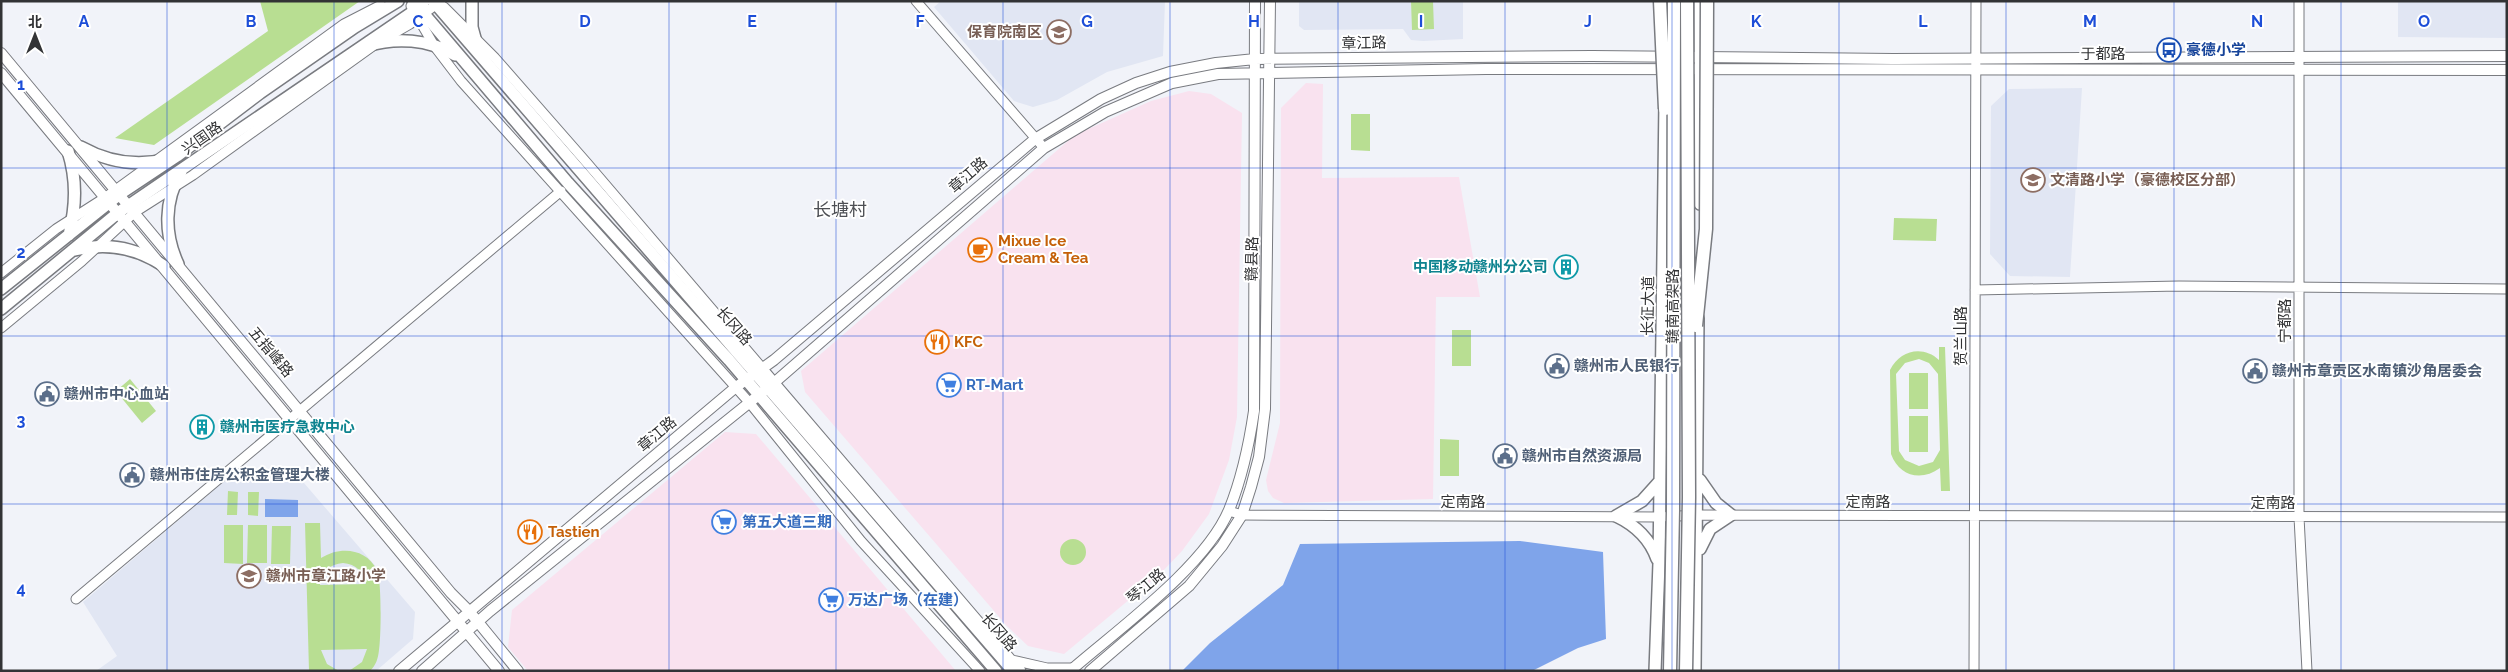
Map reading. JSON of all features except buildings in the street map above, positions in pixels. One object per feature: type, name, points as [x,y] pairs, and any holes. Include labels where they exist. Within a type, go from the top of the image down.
[{"type":"highway","points":[[1660,1],[1673,253]]},
{"type":"highway","name":"赣南高架路","points":[[1670,671],[1674,1]]},
{"type":"highway","name":"赣南高架路","points":[[1686,671],[1689,388],[1687,1]]},
{"type":"highway","points":[[1689,388],[1706,229],[1707,1]]},
{"type":"main road","name":"兴国路","points":[[1,289],[69,235],[108,199],[177,156],[260,93],[398,1]]},
{"type":"main road","points":[[472,1],[473,35],[482,58]]},
{"type":"main road","name":"赣县路","points":[[1229,512],[1248,453],[1254,411],[1255,1]]},
{"type":"main road","name":"赣县路","points":[[1242,514],[1259,458],[1265,409],[1270,1]]},
{"type":"main road","name":"长征大道","points":[[1655,671],[1659,563],[1666,1]]},
{"type":"main road","points":[[1696,671],[1698,515],[1697,344],[1701,235],[1700,1]]},
{"type":"main road","name":"兴国路","points":[[1,309],[183,169],[416,9],[436,2]]},
{"type":"main road","name":"长冈路","points":[[436,2],[482,58],[755,373],[754,399],[996,671]]},
{"type":"main road","points":[[355,28],[374,14],[382,3]]},
{"type":"main road","name":"长冈路","points":[[416,9],[462,59],[568,183],[755,373],[772,384],[1012,665]]},
{"type":"main road","points":[[351,52],[377,43],[409,41],[431,44],[462,59]]},
{"type":"main road","name":"五指峰路","points":[[1,53],[118,192],[127,212],[164,266],[288,419],[499,671]]},
{"type":"main road","name":"于都路","points":[[1699,63],[1976,58],[2507,56]]},
{"type":"main road","name":"章江路","points":[[399,671],[457,620],[1035,139],[1101,99],[1170,72],[1216,63],[1255,59],[1666,58],[1699,63]]},
{"type":"main road","name":"章江路","points":[[422,671],[478,622],[772,384],[1044,148],[1105,112],[1172,83],[1218,74],[1486,69],[1666,70],[1699,63]]},
{"type":"main road","name":"于都路","points":[[1699,63],[1976,70],[2507,70]]},
{"type":"main road","name":"五指峰路","points":[[1,73],[108,199],[127,212],[178,264],[518,671]]},
{"type":"main road","points":[[81,147],[100,157],[121,162],[153,162],[177,156]]},
{"type":"main road","points":[[68,151],[75,183],[73,219],[69,235]]},
{"type":"main road","points":[[178,264],[167,226],[168,206],[173,188],[183,169]]},
{"type":"main road","points":[[74,251],[97,246],[132,250],[164,266]]},
{"type":"main road","points":[[1697,560],[1706,534],[1715,524],[1731,515],[1709,496],[1698,476]]},
{"type":"main road","points":[[1616,516],[1642,501],[1660,481]]},
{"type":"main road","name":"琴江路","points":[[1071,669],[1181,576],[1213,537],[1229,512]]},
{"type":"main road","name":"琴江路","points":[[1091,670],[1189,586],[1222,546],[1242,514]]},
{"type":"main road","points":[[1616,516],[1632,525],[1645,538],[1659,563]]},
{"type":"street","points":[[916,1],[1044,148]]},
{"type":"street","name":"贺兰山路","points":[[1974,671],[1976,1]]},
{"type":"street","name":"宁都路","points":[[2299,1],[2299,517],[2307,671]]},
{"type":"street","points":[[436,2],[473,35],[587,163],[755,373]]},
{"type":"street","points":[[118,192],[153,162],[344,24],[382,3]]},
{"type":"street","points":[[1,328],[97,246],[127,212],[173,188],[377,43],[416,9],[435,47],[461,81],[736,387],[754,399],[862,541],[980,671]]},
{"type":"street","points":[[76,599],[299,409],[561,191]]},
{"type":"street","points":[[1,273],[73,219],[108,199]]},
{"type":"street","points":[[1975,290],[2094,286],[2507,289]]},
{"type":"street","name":"定南路","points":[[1229,512],[1242,514],[1659,517],[1698,515],[2507,517]]},
{"type":"street","points":[[1012,665],[1071,669]]},
{"type":"street","points":[[1012,665],[1021,671]]},
{"type":"shaded area","name":"保育院南区","points":[[941,1],[1165,1],[1163,56],[1107,72],[1057,100],[1033,107],[1014,101],[934,7]]},
{"type":"shaded area","points":[[1299,1],[1463,1],[1463,39],[1411,40],[1403,29],[1304,30],[1299,26]]},
{"type":"shaded area","points":[[2398,1],[2507,1],[2507,38],[2398,37]]},
{"type":"shaded area","points":[[1306,83],[1323,84],[1322,178],[1459,177],[1480,297],[1436,297],[1433,499],[1284,503],[1273,498],[1268,491],[1266,480],[1280,423],[1281,108]]},
{"type":"shaded area","name":"文清路小学（豪德校区分部）","points":[[2082,88],[2070,277],[2010,276],[1990,254],[1991,106],[2009,89]]},
{"type":"shaded area","points":[[1189,91],[1211,94],[1242,113],[1237,417],[1229,460],[1209,514],[1182,551],[1160,574],[1064,654],[1028,646],[1007,626],[805,392],[801,371],[1075,135],[1151,101]]},
{"type":"shaded area","name":"第五大道三期","points":[[725,432],[756,434],[956,671],[528,671],[508,647],[512,610]]},
{"type":"shaded area","name":"赣州市章江路小学","points":[[228,478],[304,483],[415,612],[413,639],[376,671],[96,671],[117,656],[83,602]]},
{"type":"green space","points":[[260,1],[360,1],[154,145],[115,138],[268,31]]},
{"type":"green space","points":[[1411,1],[1433,1],[1434,29],[1412,30]]},
{"type":"green space","points":[[1351,114],[1370,114],[1370,151],[1351,150]]},
{"type":"green space","points":[[1894,218],[1937,219],[1936,241],[1893,240]]},
{"type":"green space","points":[[1452,330],[1471,330],[1471,366],[1452,366]]},
{"type":"green space","points":[[1939,347],[1945,347],[1950,491],[1941,491],[1940,468],[1925,475],[1911,474],[1899,467],[1891,454],[1890,370],[1900,358],[1912,352],[1926,352],[1939,360]],"holes":[[[1919,359],[1929,363],[1938,374],[1940,450],[1933,462],[1919,466],[1905,460],[1899,451],[1896,374],[1905,363]]]},
{"type":"green space","points":[[1909,373],[1928,373],[1928,409],[1909,409]]},
{"type":"green space","points":[[130,379],[156,411],[142,423],[116,391]]},
{"type":"green space","points":[[1909,416],[1928,416],[1928,452],[1909,452]]},
{"type":"green space","points":[[1440,439],[1459,440],[1459,476],[1440,476]]},
{"type":"green space","points":[[228,491],[238,492],[237,515],[227,515]]},
{"type":"green space","points":[[248,492],[259,492],[258,516],[248,515]]},
{"type":"green space","points":[[305,523],[320,523],[321,558],[336,552],[352,551],[366,557],[377,570],[380,597],[380,643],[377,659],[370,671],[349,671],[362,662],[367,649],[321,650],[327,664],[339,671],[309,671]],"holes":[[[343,563],[359,569],[366,584],[320,585],[327,569]]]},
{"type":"green space","points":[[224,525],[243,525],[243,564],[224,563]]},
{"type":"green space","points":[[248,525],[267,525],[267,563],[247,563]]},
{"type":"green space","points":[[272,526],[291,526],[290,564],[271,564]]},
{"type":"green space","points":[[1073,539],[1082,543],[1086,552],[1082,561],[1073,565],[1064,561],[1060,552],[1064,543]]},
{"type":"water","points":[[265,499],[298,500],[298,517],[265,517]]},
{"type":"water","points":[[1520,541],[1603,552],[1606,639],[1578,648],[1532,671],[1182,671],[1210,643],[1283,585],[1300,544]]},
{"type":"place","name":"保育院南区","points":[[1059,32]]},
{"type":"place","name":"豪德小学","points":[[2169,50]]},
{"type":"place","name":"文清路小学（豪德校区分部）","points":[[2033,180]]},
{"type":"place","name":"Mixue Ice Cream & Tea","points":[[980,250]]},
{"type":"place","name":"中国移动赣州分公司","points":[[1566,267]]},
{"type":"place","name":"KFC","points":[[937,342]]},
{"type":"place","name":"赣州市人民银行","points":[[1557,366]]},
{"type":"place","name":"赣州市章贡区水南镇沙角居委会","points":[[2255,371]]},
{"type":"place","name":"RT-Mart","points":[[949,385]]},
{"type":"place","name":"赣州市中心血站","points":[[47,394]]},
{"type":"place","name":"赣州市医疗急救中心","points":[[202,427]]},
{"type":"place","name":"赣州市自然资源局","points":[[1505,456]]},
{"type":"place","name":"赣州市住房公积金管理大楼","points":[[132,475]]},
{"type":"place","name":"第五大道三期","points":[[724,522]]},
{"type":"place","name":"Tastien","points":[[530,532]]},
{"type":"place","name":"赣州市章江路小学","points":[[249,576]]},
{"type":"place","name":"万达广场（在建）","points":[[831,600]]},
{"type":"district","name":"长塘村","points":[[840,209]]}]
